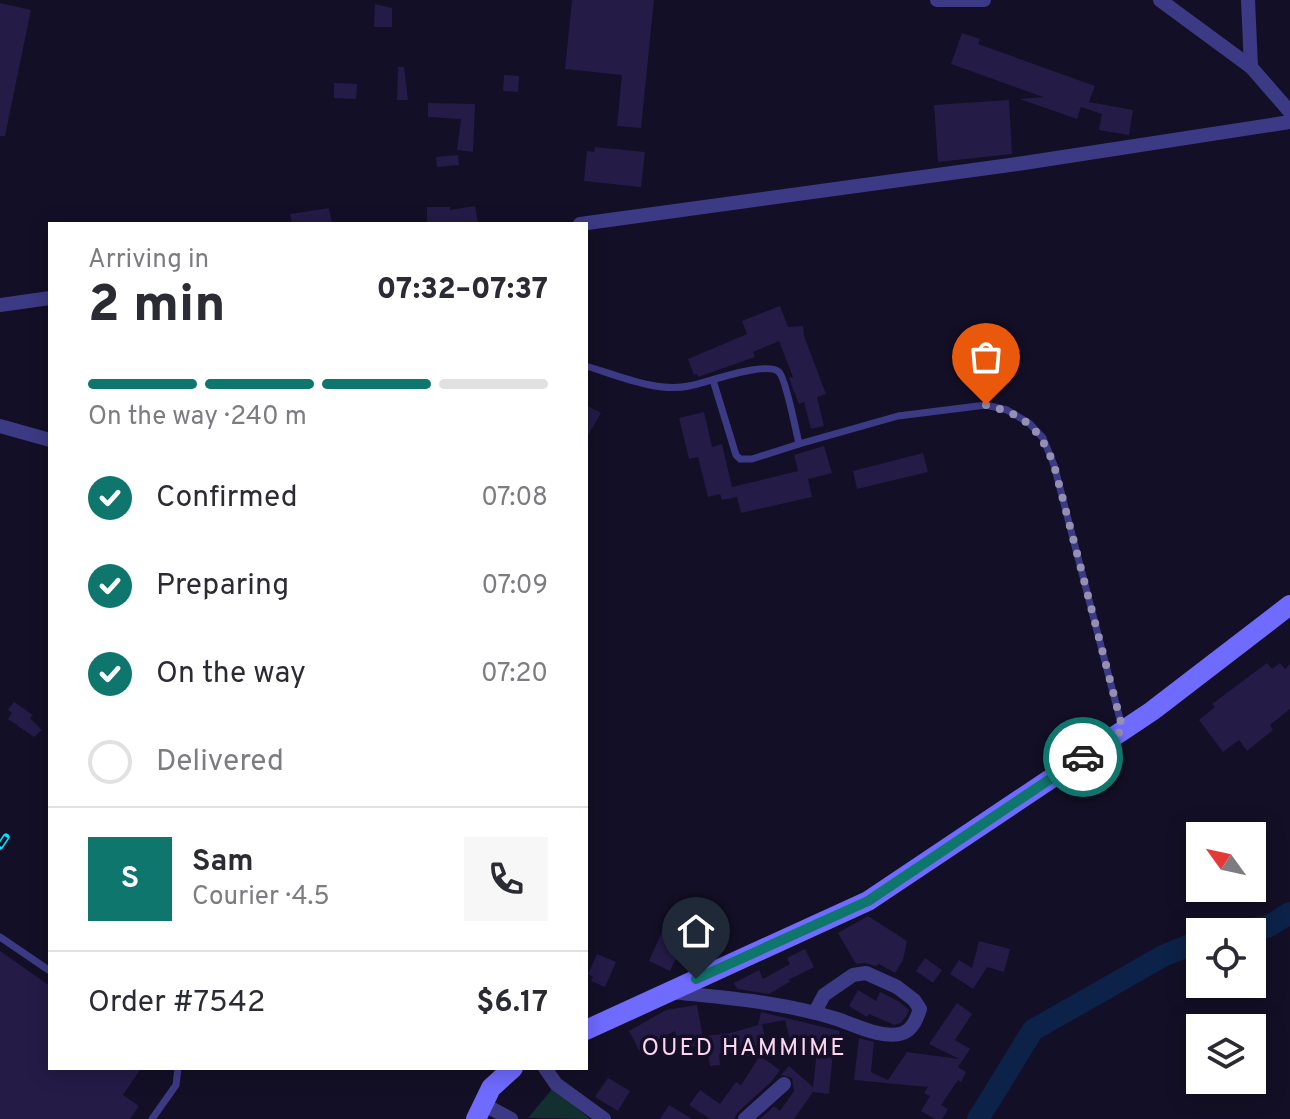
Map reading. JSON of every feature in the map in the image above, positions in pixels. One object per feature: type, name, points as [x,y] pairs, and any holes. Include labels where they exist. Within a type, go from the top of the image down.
[{"type":"main road","points":[[588,1029],[868,901],[1123,730],[1290,605]]},
{"type":"main road","points":[[483,1104],[511,1070]]},
{"type":"street","points":[[937,0],[984,0]]},
{"type":"street","points":[[1160,0],[1251,67],[1290,112]]},
{"type":"street","points":[[1248,0],[1251,67]]},
{"type":"street","points":[[588,223],[1024,163],[1290,122]]},
{"type":"street","points":[[0,305],[48,298]]},
{"type":"street","points":[[0,426],[48,439]]},
{"type":"street","points":[[667,992],[764,1002],[815,1012],[886,1034],[903,1033],[916,1023],[920,1009],[897,987],[866,973],[853,975],[824,995],[815,1012]]},
{"type":"street","points":[[499,1070],[483,1104],[511,1119]]},
{"type":"street","points":[[546,1070],[556,1084],[604,1119]]},
{"type":"street","points":[[745,1119],[784,1084]]},
{"type":"lane","points":[[588,367],[664,387],[685,387],[759,368],[778,371],[782,376],[799,444]]},
{"type":"lane","points":[[713,380],[736,455],[740,459],[752,459],[898,416],[963,406],[986,405],[1007,410],[1029,423],[1043,438],[1054,465],[1123,730]]},
{"type":"lane","points":[[0,937],[48,970]]},
{"type":"lane","points":[[152,1119],[176,1085],[178,1070]]},
{"type":"green space","points":[[553,1088],[590,1119],[528,1118]]},
{"type":"building","points":[[572,0],[654,0],[641,128],[617,126],[622,75],[565,69]]},
{"type":"building","points":[[0,3],[31,10],[5,136],[0,136]]},
{"type":"building","points":[[375,4],[392,8],[392,27],[374,27]]},
{"type":"building","points":[[962,33],[980,39],[978,44],[1095,86],[1089,102],[1133,110],[1129,135],[1099,130],[1102,114],[1081,107],[1077,119],[1020,99],[1043,97],[951,64]]},
{"type":"building","points":[[398,67],[404,67],[408,100],[397,100]]},
{"type":"building","points":[[504,75],[519,76],[518,92],[503,91]]},
{"type":"building","points":[[334,83],[357,84],[356,99],[334,98]]},
{"type":"building","points":[[1009,100],[1012,154],[938,162],[934,105]]},
{"type":"building","points":[[428,103],[475,104],[473,152],[457,150],[461,119],[428,117]]},
{"type":"building","points":[[595,147],[645,152],[641,187],[584,181],[587,151],[594,152]]},
{"type":"building","points":[[458,155],[459,165],[437,167],[436,157]]},
{"type":"building","points":[[475,206],[478,222],[427,222],[427,207],[450,207],[450,210]]},
{"type":"building","points":[[329,208],[332,222],[292,222],[290,214]]},
{"type":"building","points":[[780,306],[788,327],[803,326],[826,394],[817,397],[824,426],[811,429],[804,402],[799,404],[789,378],[793,377],[779,341],[753,352],[755,357],[698,377],[694,375],[688,359],[747,334],[742,321]]},
{"type":"building","points":[[588,406],[601,413],[588,436]]},
{"type":"building","points":[[704,412],[712,447],[722,444],[732,487],[798,471],[794,455],[824,446],[832,473],[808,479],[812,497],[741,513],[737,497],[722,500],[720,494],[708,497],[698,457],[689,459],[679,418]]},
{"type":"building","points":[[923,453],[928,472],[857,489],[853,471]]},
{"type":"building","points":[[1267,663],[1272,669],[1280,663],[1285,669],[1290,664],[1290,709],[1270,725],[1273,730],[1247,751],[1239,740],[1223,752],[1199,720],[1215,707],[1212,704]]},
{"type":"building","points":[[14,702],[33,715],[30,718],[42,730],[34,737],[8,719],[12,713],[8,710]]},
{"type":"building","points":[[868,916],[907,941],[903,960],[895,973],[879,964],[856,964],[838,933]]},
{"type":"building","points":[[662,932],[684,942],[670,971],[649,961]]},
{"type":"building","points":[[979,941],[1010,949],[1004,972],[987,967],[973,989],[950,974],[959,960],[972,968]]},
{"type":"building","points":[[805,949],[814,967],[769,994],[737,989],[734,983],[759,970],[763,979],[790,964],[787,958]]},
{"type":"building","points":[[0,951],[48,985],[48,1070],[140,1070],[123,1095],[139,1106],[130,1119],[0,1119]]},
{"type":"building","points":[[597,954],[616,962],[605,987],[591,981],[593,977],[588,974]]},
{"type":"building","points":[[925,958],[942,970],[933,983],[916,971]]},
{"type":"building","points":[[858,990],[876,1001],[880,992],[898,1001],[909,1010],[907,1015],[901,1023],[894,1025],[869,1014],[867,1017],[849,1006]]},
{"type":"building","points":[[957,1003],[972,1014],[955,1040],[970,1049],[958,1067],[966,1072],[961,1082],[958,1080],[941,1105],[948,1109],[942,1119],[935,1119],[921,1111],[930,1096],[924,1093],[928,1087],[854,1080],[859,1038],[874,1042],[871,1072],[888,1080],[907,1052],[959,1059],[929,1044]]},
{"type":"building","points":[[697,1005],[704,1044],[679,1049],[675,1031],[639,1050],[629,1031],[666,1010]]},
{"type":"building","points":[[761,1012],[840,1031],[836,1053],[833,1052],[829,1094],[813,1092],[794,1119],[760,1119],[774,1106],[780,1111],[794,1091],[792,1078],[781,1075],[789,1066],[813,1087],[817,1050],[792,1049],[785,1020],[758,1025]]},
{"type":"building","points":[[762,1024],[768,1050],[744,1057],[743,1050],[719,1054],[720,1065],[710,1066],[705,1036],[731,1033]]},
{"type":"building","points":[[760,1056],[780,1070],[734,1119],[710,1119],[689,1105],[700,1090],[720,1104],[736,1082],[741,1085]]},
{"type":"building","points":[[608,1078],[630,1091],[618,1111],[595,1097]]},
{"type":"building","points":[[669,1105],[692,1119],[660,1119]]},
{"type":"waterway","name":"OUED HAMMIME","points":[[1266,927],[1290,913]]},
{"type":"waterway","name":"OUED HAMMIME","points":[[978,1119],[1033,1030],[1163,956],[1186,947]]},
{"type":"railway","points":[[0,846],[6,837]]},
{"type":"way so far","points":[[986,405],[1007,410],[1029,423],[1043,438],[1054,465],[1123,730],[1083,757]]},
{"type":"district","name":"OUED HAMMIME","points":[[744,1047]]},
{"type":"route","points":[[696,979],[868,901],[1083,757]]}]
